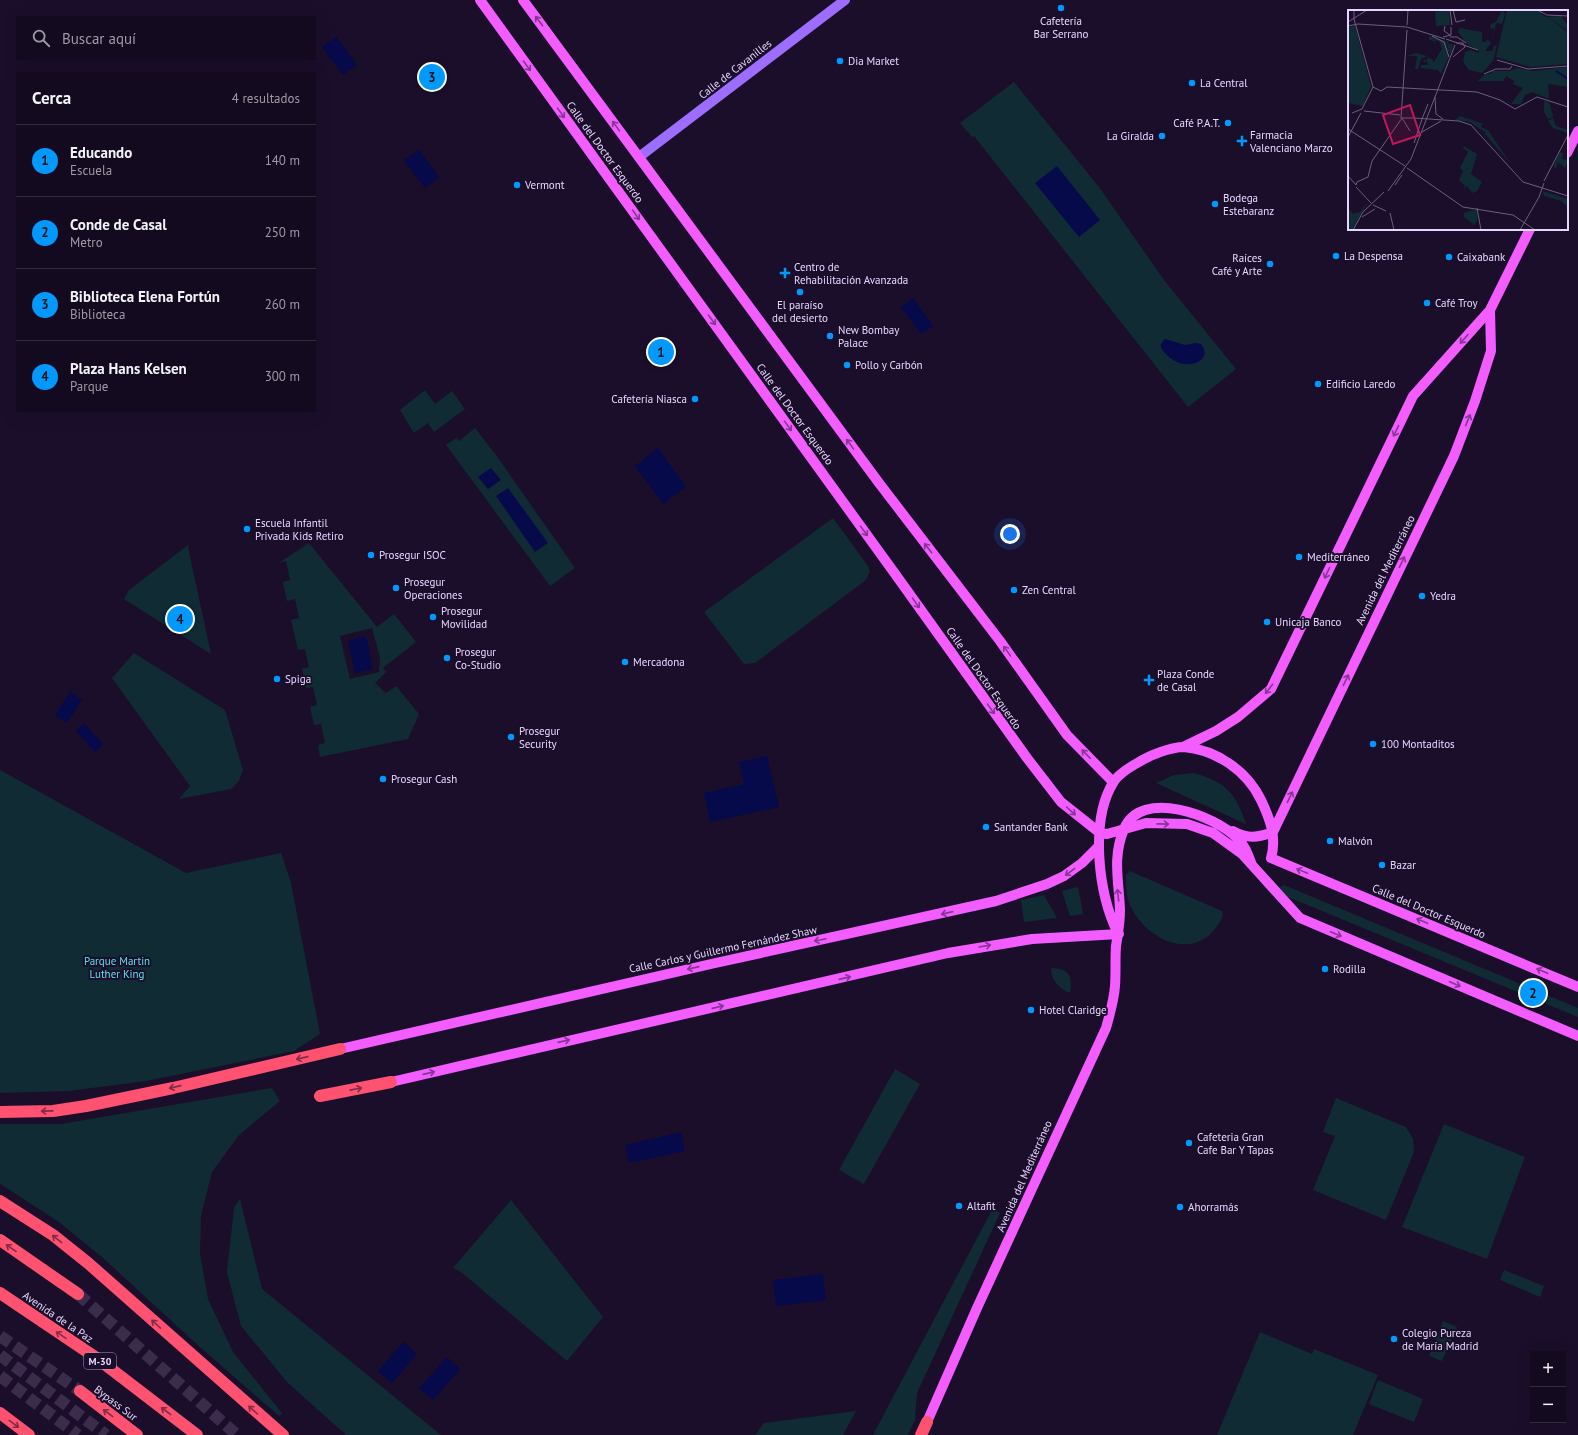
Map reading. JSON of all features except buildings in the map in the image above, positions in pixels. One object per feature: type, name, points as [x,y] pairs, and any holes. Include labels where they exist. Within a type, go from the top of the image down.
[{"type":"highway","points":[[0,1112],[53,1111],[86,1106],[173,1088],[340,1049]]},
{"type":"highway","points":[[320,1096],[391,1082]]},
{"type":"highway","points":[[0,1201],[53,1235],[88,1263],[283,1435]]},
{"type":"highway","points":[[0,1240],[78,1294]]},
{"type":"highway","name":"Avenida de la Paz","points":[[0,1293],[98,1359],[197,1435]]},
{"type":"highway","name":"Bypass Sur","points":[[80,1391],[137,1435]]},
{"type":"highway","points":[[0,1413],[29,1435]]},
{"type":"highway","points":[[921,1435],[927,1422]]},
{"type":"main road","name":"Calle del Doctor Esquerdo","points":[[480,0],[894,571],[1027,758],[1061,802],[1100,833]]},
{"type":"main road","points":[[391,1082],[948,953],[1032,939],[1119,934],[1109,912],[1105,896],[1098,846],[1104,809],[1113,782],[1067,735],[1000,641],[879,483],[523,0]]},
{"type":"main road","points":[[1568,151],[1578,131]]},
{"type":"main road","name":"Avenida del Mediterráneo","points":[[1113,782],[1130,767],[1152,755],[1183,747],[1216,731],[1238,717],[1271,689],[1413,396],[1490,310],[1530,230]]},
{"type":"main road","name":"Avenida del Mediterráneo","points":[[1273,832],[1454,456],[1475,402],[1491,350],[1490,310]]},
{"type":"main road","points":[[1124,829],[1133,815],[1152,808],[1181,810],[1202,815],[1242,836],[1254,838],[1273,832],[1259,797],[1240,771],[1215,756],[1183,747]]},
{"type":"main road","points":[[1100,833],[1107,834],[1146,823],[1187,824],[1213,833],[1242,854],[1300,918],[1578,1036]]},
{"type":"main road","points":[[1224,826],[1245,848],[1252,865]]},
{"type":"main road","name":"Avenida del Mediterráneo","points":[[927,1422],[976,1308],[1106,1028],[1115,988],[1116,947],[1119,934],[1120,910],[1116,881],[1117,860],[1124,829]]},
{"type":"main road","name":"Calle del Doctor Esquerdo","points":[[1273,832],[1274,844],[1271,858],[1578,987]]},
{"type":"main road","name":"Calle Carlos y Guillermo Fernández Shaw","points":[[340,1049],[704,965],[996,901],[1047,884],[1064,876],[1082,862],[1098,846]]},
{"type":"street","name":"Calle de Cavanilles","points":[[640,157],[845,0]]},
{"type":"green space","points":[[1014,82],[1099,187],[1164,280],[1236,369],[1188,407],[974,136],[972,137],[960,123]]},
{"type":"green space","points":[[425,390],[435,404],[452,391],[465,409],[434,432],[428,423],[414,433],[400,410]]},
{"type":"green space","points":[[475,428],[496,455],[575,568],[550,586],[446,445],[456,438],[459,441]]},
{"type":"green space","points":[[833,518],[868,566],[870,571],[866,580],[755,663],[744,664],[704,612]]},
{"type":"green space","points":[[309,543],[377,627],[394,614],[416,642],[383,668],[386,672],[375,683],[386,693],[396,686],[419,714],[408,739],[320,757],[318,745],[325,743],[321,724],[314,725],[310,707],[317,705],[313,687],[306,688],[302,669],[309,667],[305,649],[298,650],[291,620],[299,618],[295,599],[287,601],[283,582],[290,580],[286,561],[279,563]],"holes":[[[372,628],[380,658],[379,672],[350,679],[340,636]]]},
{"type":"green space","points":[[188,545],[211,654],[124,599],[129,590]]},
{"type":"green space","points":[[134,653],[225,710],[243,770],[239,781],[231,789],[179,799],[190,786],[112,678]]},
{"type":"green space","name":"Parque Martin Luther King","points":[[0,770],[186,873],[281,853],[291,883],[320,1034],[294,1051],[146,1081],[69,1091],[0,1093]]},
{"type":"green space","points":[[1193,773],[1213,780],[1228,790],[1238,804],[1246,824],[1156,783],[1174,775]]},
{"type":"green space","points":[[1130,871],[1222,911],[1223,915],[1221,920],[1208,936],[1196,943],[1183,944],[1170,942],[1158,936],[1147,928],[1137,917],[1130,905],[1126,887],[1126,875]]},
{"type":"green space","points":[[1284,885],[1578,1008],[1578,1017],[1281,894],[1278,888]]},
{"type":"green space","points":[[1078,887],[1083,914],[1070,916],[1062,891]]},
{"type":"green space","points":[[1044,895],[1057,918],[1024,922],[1021,900]]},
{"type":"green space","points":[[1051,968],[1062,970],[1068,974],[1071,982],[1070,993],[1056,984],[1052,976]]},
{"type":"green space","points":[[895,1069],[920,1084],[864,1184],[839,1170]]},
{"type":"green space","points":[[272,1088],[280,1101],[239,1135],[212,1172],[201,1215],[200,1254],[208,1299],[233,1352],[282,1413],[279,1416],[201,1348],[103,1258],[59,1222],[0,1184],[0,1124],[61,1124]]},
{"type":"green space","points":[[1336,1098],[1406,1127],[1413,1139],[1414,1152],[1386,1220],[1313,1190],[1335,1136],[1323,1132]]},
{"type":"green space","points":[[1444,1124],[1525,1157],[1487,1259],[1402,1227]]},
{"type":"green space","points":[[240,1199],[262,1289],[441,1435],[346,1435],[287,1382],[241,1326],[227,1272],[234,1208]]},
{"type":"green space","points":[[511,1200],[603,1317],[567,1361],[461,1272],[453,1268]]},
{"type":"green space","points":[[993,1208],[1000,1213],[917,1393],[915,1420],[908,1435],[873,1435]]},
{"type":"green space","points":[[1504,1270],[1544,1286],[1540,1297],[1500,1280]]},
{"type":"green space","points":[[1443,1321],[1457,1327],[1442,1361],[1429,1356]]},
{"type":"green space","points":[[1260,1332],[1312,1354],[1314,1349],[1378,1375],[1353,1435],[1217,1435]]},
{"type":"green space","points":[[1378,1380],[1423,1399],[1414,1422],[1369,1404]]},
{"type":"green space","points":[[856,1411],[843,1435],[755,1435],[764,1423]]},
{"type":"shaded area","points":[[336,37],[357,65],[343,75],[322,47]]},
{"type":"shaded area","points":[[419,150],[439,177],[425,188],[404,160]]},
{"type":"shaded area","points":[[1057,166],[1100,220],[1079,237],[1035,183]]},
{"type":"shaded area","points":[[913,298],[933,326],[921,334],[901,307]]},
{"type":"shaded area","points":[[1165,339],[1185,345],[1195,343],[1201,344],[1204,351],[1204,356],[1200,361],[1194,364],[1177,362],[1169,357],[1161,348],[1161,344]]},
{"type":"shaded area","points":[[658,448],[686,487],[663,504],[635,466]]},
{"type":"shaded area","points":[[491,468],[501,480],[488,489],[478,477]]},
{"type":"shaded area","points":[[508,488],[548,543],[535,552],[496,496]]},
{"type":"shaded area","points":[[366,636],[373,669],[355,673],[348,641]]},
{"type":"shaded area","points":[[70,692],[82,700],[67,723],[55,715]]},
{"type":"shaded area","points":[[84,723],[103,744],[95,752],[76,731]]},
{"type":"shaded area","points":[[767,756],[779,807],[710,822],[704,793],[744,784],[739,762]]},
{"type":"shaded area","points":[[681,1132],[685,1151],[629,1163],[625,1145]]},
{"type":"shaded area","points":[[823,1274],[826,1300],[776,1306],[773,1280]]},
{"type":"shaded area","points":[[403,1342],[417,1354],[392,1383],[378,1371]]},
{"type":"shaded area","points":[[447,1357],[460,1369],[433,1400],[419,1388]]},
{"type":"tunnel","points":[[78,1294],[237,1435]]},
{"type":"tunnel","points":[[0,1336],[80,1391]]},
{"type":"tunnel","points":[[0,1355],[106,1435]]},
{"type":"tunnel","points":[[0,1376],[78,1435]]},
{"type":"place","name":"Cafetería Bar Serrano","points":[[1061,8]]},
{"type":"place","name":"Dia Market","points":[[840,61]]},
{"type":"place","name":"Biblioteca Elena Fortún","points":[[432,77]]},
{"type":"place","name":"La Central","points":[[1192,83]]},
{"type":"place","name":"Café P.A.T.","points":[[1228,123]]},
{"type":"place","name":"La Giralda","points":[[1162,136]]},
{"type":"place","name":"Farmacia Valenciano Marzo","points":[[1242,141]]},
{"type":"place","name":"Vermont","points":[[517,185]]},
{"type":"place","name":"Bodega Estebaranz","points":[[1215,204]]},
{"type":"place","name":"La Despensa","points":[[1336,256]]},
{"type":"place","name":"Caixabank","points":[[1449,257]]},
{"type":"place","name":"Raíces Café y Arte","points":[[1270,264]]},
{"type":"place","name":"Centro de Rehabilitación Avanzada","points":[[785,273]]},
{"type":"place","name":"El paraíso del desierto","points":[[800,292]]},
{"type":"place","name":"Café Troy","points":[[1427,303]]},
{"type":"place","name":"New Bombay Palace","points":[[830,336]]},
{"type":"place","name":"Educando","points":[[661,352]]},
{"type":"place","name":"Pollo y Carbón","points":[[847,365]]},
{"type":"place","name":"Edificio Laredo","points":[[1318,384]]},
{"type":"place","name":"Cafetería Niasca","points":[[695,399]]},
{"type":"place","name":"Escuela Infantil Privada Kids Retiro","points":[[247,529]]},
{"type":"place","name":"Prosegur ISOC","points":[[371,555]]},
{"type":"place","name":"Mediterráneo","points":[[1299,557]]},
{"type":"place","name":"Prosegur Operaciones","points":[[396,588]]},
{"type":"place","name":"Zen Central","points":[[1014,590]]},
{"type":"place","name":"Yedra","points":[[1422,596]]},
{"type":"place","name":"Prosegur Movilidad","points":[[433,617]]},
{"type":"place","name":"Plaza Hans Kelsen","points":[[180,619]]},
{"type":"place","name":"Unicaja Banco","points":[[1267,622]]},
{"type":"place","name":"Prosegur Co-Studio","points":[[447,658]]},
{"type":"place","name":"Mercadona","points":[[625,662]]},
{"type":"place","name":"Spiga","points":[[277,679]]},
{"type":"place","name":"Plaza Conde de Casal","points":[[1149,680]]},
{"type":"place","name":"Prosegur Security","points":[[511,737]]},
{"type":"place","name":"100 Montaditos","points":[[1373,744]]},
{"type":"place","name":"Prosegur Cash","points":[[383,779]]},
{"type":"place","name":"Santander Bank","points":[[986,827]]},
{"type":"place","name":"Malvón","points":[[1330,841]]},
{"type":"place","name":"Bazar","points":[[1382,865]]},
{"type":"place","name":"Rodilla","points":[[1325,969]]},
{"type":"place","name":"Conde de Casal","points":[[1533,993]]},
{"type":"place","name":"Hotel Claridge","points":[[1031,1010]]},
{"type":"place","name":"Cafeteria Gran Cafe Bar Y Tapas","points":[[1189,1143]]},
{"type":"place","name":"Altafit","points":[[959,1206]]},
{"type":"place","name":"Ahorramás","points":[[1180,1207]]},
{"type":"place","name":"Colegio Pureza de María Madrid","points":[[1394,1339]]}]
